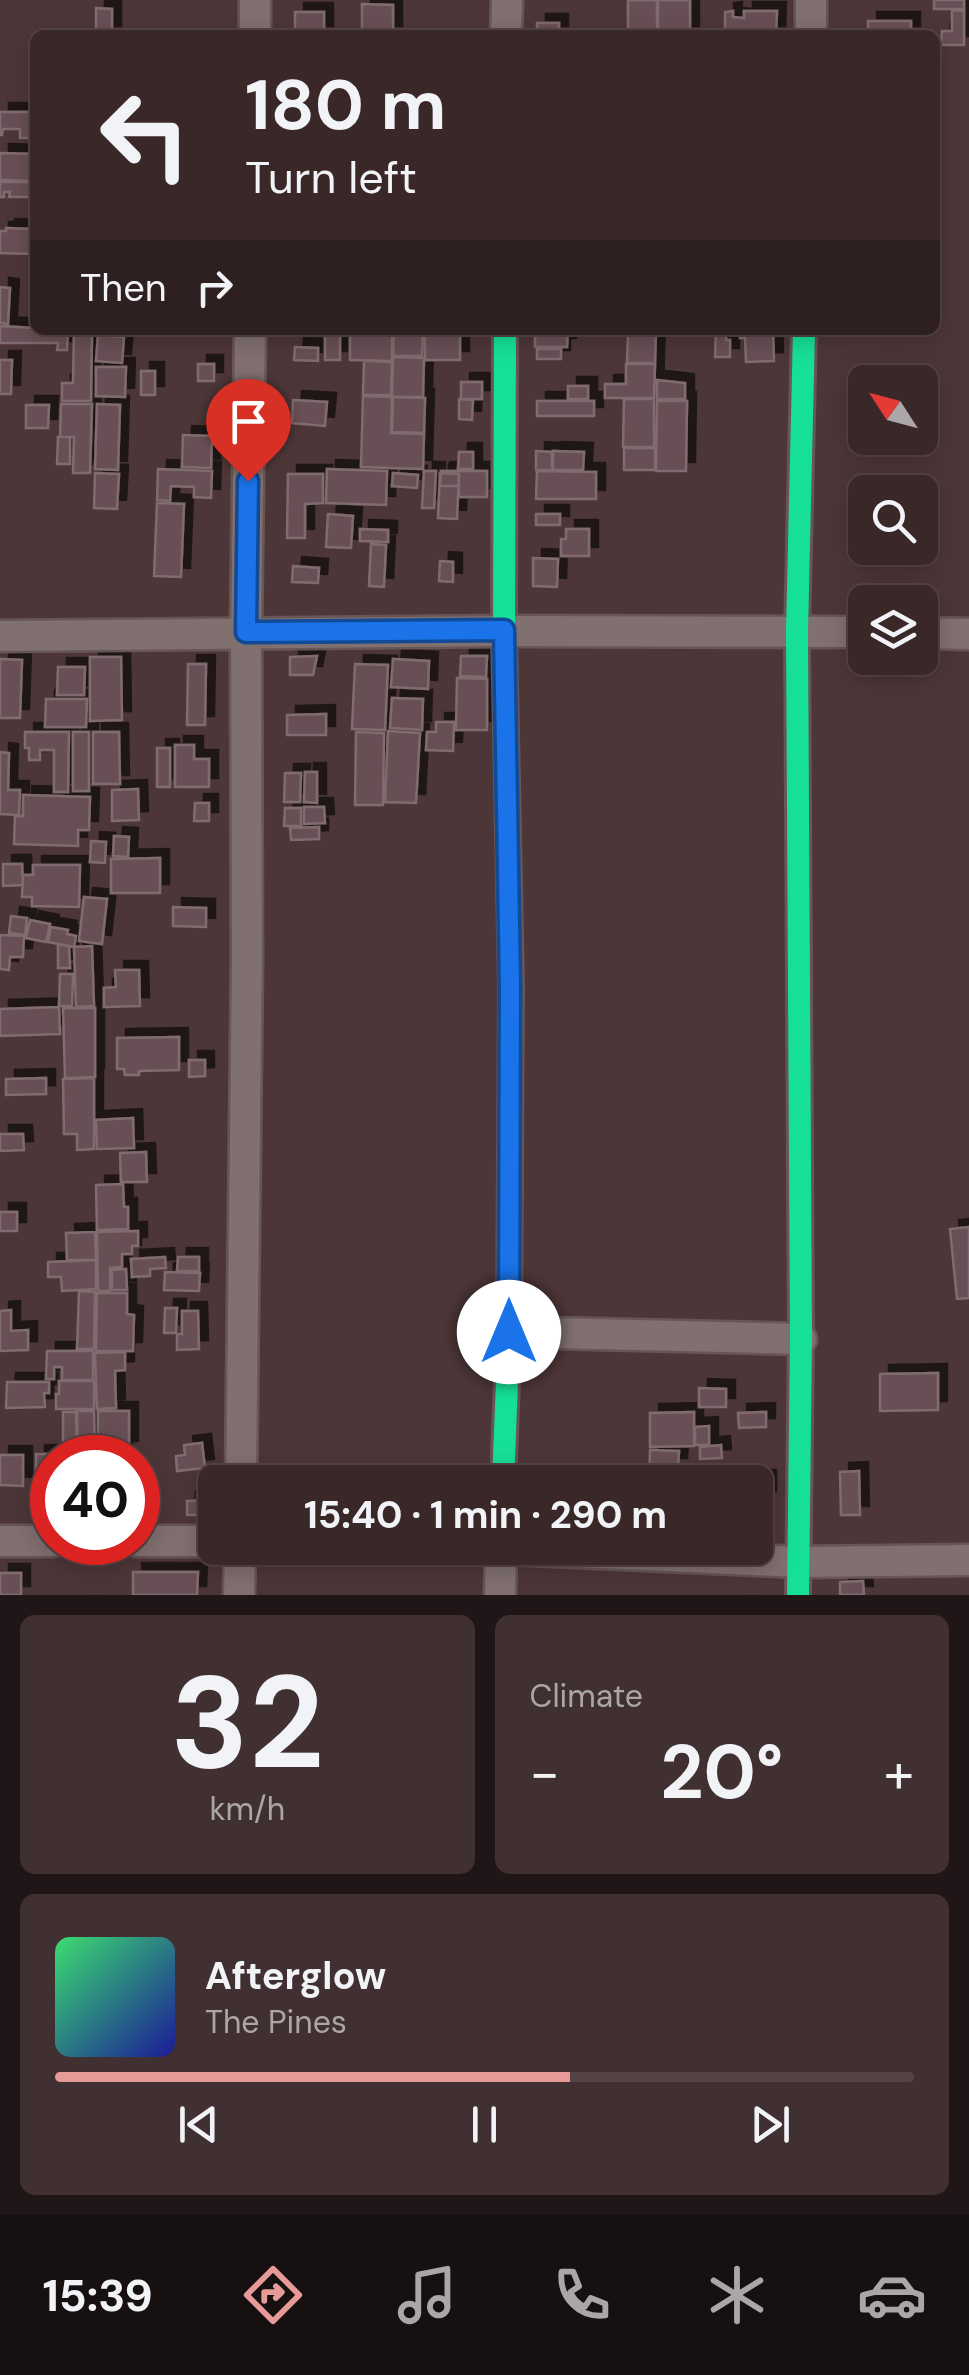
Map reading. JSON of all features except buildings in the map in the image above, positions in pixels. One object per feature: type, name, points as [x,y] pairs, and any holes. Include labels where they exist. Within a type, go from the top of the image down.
[{"type":"street","points":[[255,0],[255,30]]},
{"type":"street","points":[[506,0],[506,30]]},
{"type":"street","points":[[811,0],[811,30]]},
{"type":"street","points":[[241,1465],[250,335]]},
{"type":"street","points":[[504,1465],[509,1332],[510,985],[504,630],[505,335]]},
{"type":"street","points":[[798,1595],[797,631],[804,335]]},
{"type":"street","points":[[0,636],[504,630],[848,632]]},
{"type":"street","points":[[938,633],[969,634]]},
{"type":"street","points":[[509,1332],[800,1338]]},
{"type":"street","points":[[0,1541],[30,1541]]},
{"type":"street","points":[[160,1541],[198,1541]]},
{"type":"street","points":[[773,1561],[969,1560]]},
{"type":"street","points":[[240,1565],[240,1595]]},
{"type":"street","points":[[500,1565],[500,1595]]},
{"type":"traffic: fast","points":[[504,1465],[509,1332],[511,985],[504,631],[505,335]]},
{"type":"traffic: fast","points":[[798,1595],[801,1339],[797,631],[804,335]]},
{"type":"route","points":[[248,481],[246,632],[504,630],[510,985],[509,1332]]}]
